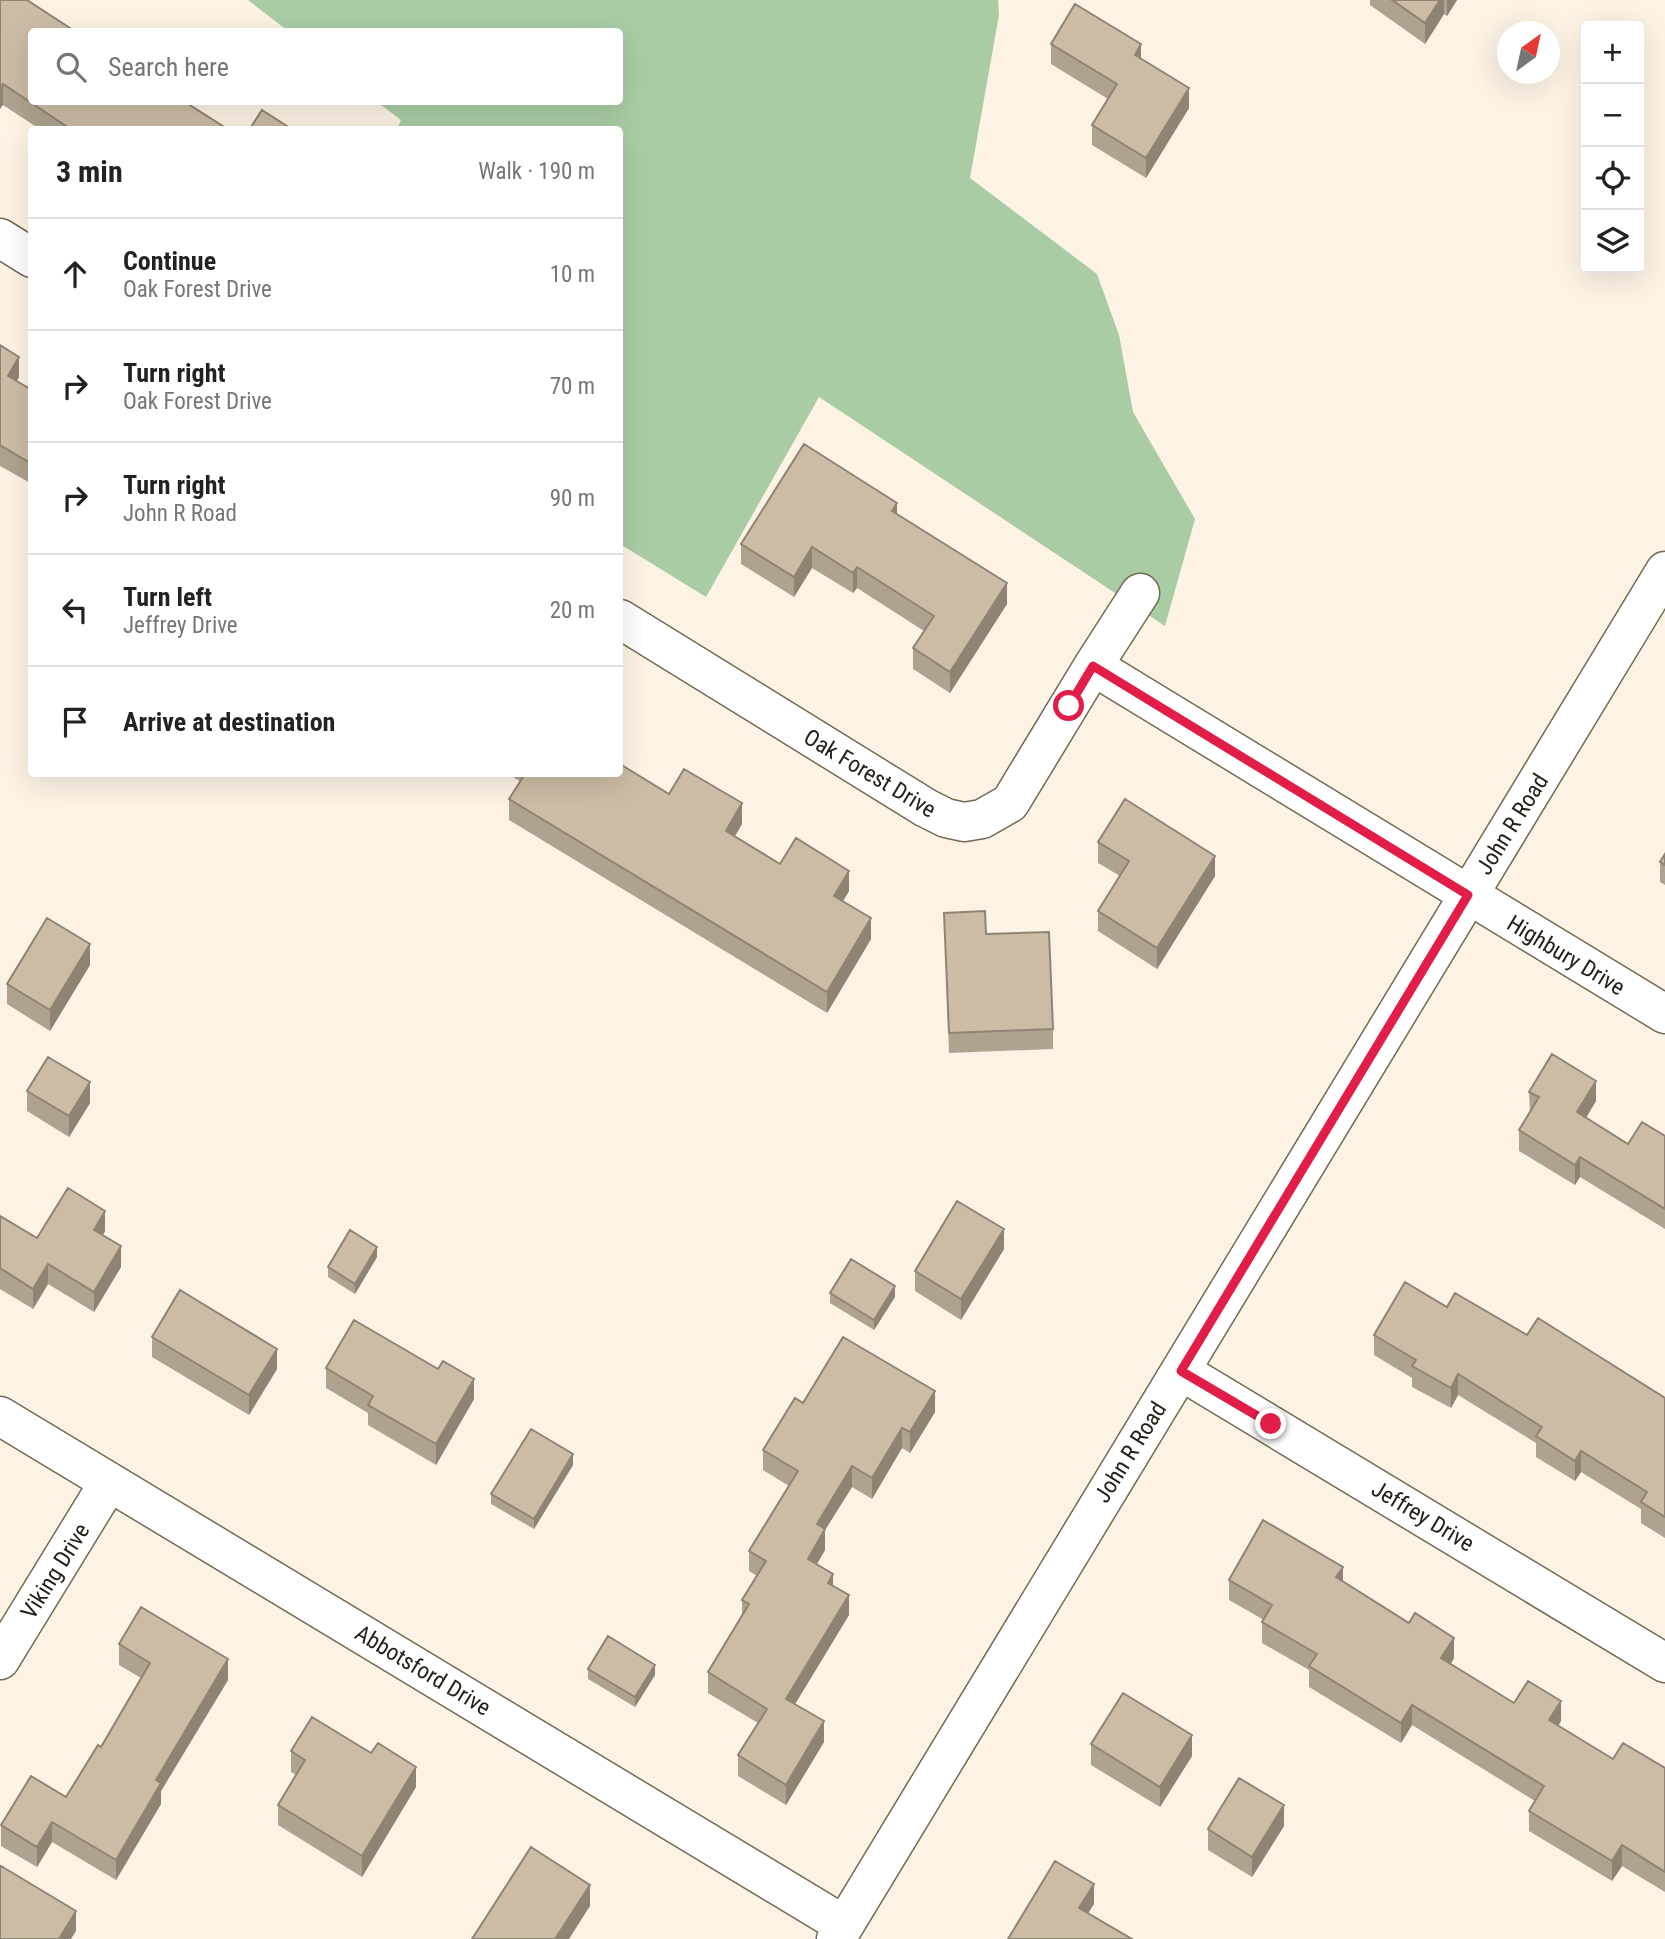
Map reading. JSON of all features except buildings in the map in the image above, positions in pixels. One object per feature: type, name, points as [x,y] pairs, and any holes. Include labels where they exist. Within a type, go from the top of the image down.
[{"type":"street","points":[[0,239],[28,256]]},
{"type":"street","name":"John R Road","points":[[840,1932],[1665,571]]},
{"type":"street","name":"Oak Forest Drive","points":[[623,622],[926,808],[946,818],[964,822],[982,820],[1010,803],[1140,593]]},
{"type":"street","points":[[1093,666],[1468,895]]},
{"type":"street","name":"Highbury Drive","points":[[1468,895],[1665,1014]]},
{"type":"street","name":"Jeffrey Drive","points":[[1181,1371],[1665,1663]]},
{"type":"street","name":"Abbotsford Drive","points":[[0,1416],[840,1932]]},
{"type":"street","name":"Viking Drive","points":[[0,1660],[109,1482]]},
{"type":"green space","points":[[248,0],[998,0],[999,15],[970,178],[1097,274],[1119,335],[1133,412],[1195,519],[1165,626],[819,397],[706,597],[623,546],[623,126],[398,126],[401,120],[381,105],[623,105],[623,28],[284,28]]},
{"type":"route","points":[[1069,706],[1093,666],[1468,895],[1181,1371],[1271,1424]]}]
